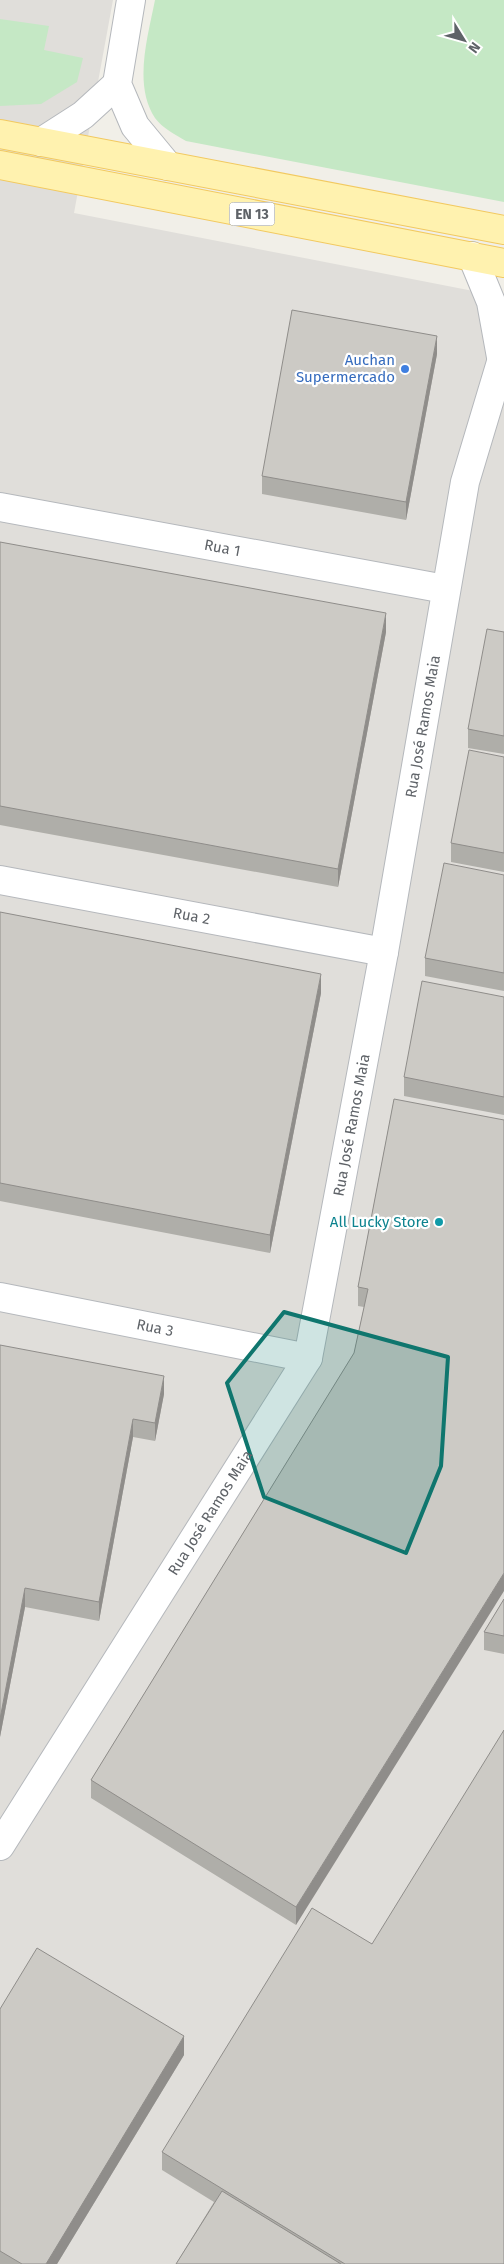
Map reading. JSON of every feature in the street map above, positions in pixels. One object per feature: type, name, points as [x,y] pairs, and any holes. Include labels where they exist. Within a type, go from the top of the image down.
[{"type":"main road","name":"EN 13","points":[[0,134],[504,230]]},
{"type":"main road","name":"EN 13","points":[[0,165],[504,263]]},
{"type":"street","points":[[131,0],[117,84],[135,126],[168,166]]},
{"type":"street","points":[[41,142],[83,115],[117,84]]},
{"type":"street","name":"Rua José Ramos Maia","points":[[0,1846],[308,1358],[384,952],[445,589],[465,482],[502,354],[491,302],[472,256]]},
{"type":"street","name":"Rua 1","points":[[0,507],[445,589]]},
{"type":"street","name":"Rua 2","points":[[0,880],[384,952]]},
{"type":"street","name":"Rua 3","points":[[0,1297],[308,1358]]},
{"type":"highlighted area","points":[[284,1312],[448,1357],[441,1466],[406,1553],[264,1497],[227,1383]]},
{"type":"shaded area","points":[[0,0],[113,0],[74,213],[504,297],[504,2264],[0,2264]]},
{"type":"green space","points":[[155,0],[504,0],[504,202],[186,141],[161,125],[148,105],[143,76],[144,60]]},
{"type":"green space","points":[[0,19],[49,26],[44,50],[83,58],[77,82],[41,104],[0,106]]},
{"type":"building","points":[[292,310],[437,336],[406,502],[262,476]]},
{"type":"building","points":[[0,542],[386,613],[338,869],[0,806]]},
{"type":"building","points":[[487,629],[504,632],[504,736],[468,729]]},
{"type":"building","points":[[469,750],[504,757],[504,853],[451,843]]},
{"type":"building","points":[[444,863],[504,875],[504,973],[425,958]]},
{"type":"building","points":[[0,912],[321,974],[270,1235],[0,1183]]},
{"type":"building","points":[[422,981],[504,997],[504,1097],[404,1077]]},
{"type":"building","points":[[394,1099],[504,1120],[504,1573],[296,1907],[91,1780],[354,1353],[368,1289],[358,1287]]},
{"type":"building","points":[[0,1345],[164,1376],[155,1423],[133,1419],[99,1602],[25,1588],[0,1719]]},
{"type":"building","points":[[504,1599],[504,1636],[484,1632]]},
{"type":"building","points":[[504,1730],[504,2264],[345,2264],[162,2152],[312,1908],[372,1944]]},
{"type":"building","points":[[37,1948],[184,2036],[46,2264],[22,2264],[0,2251],[0,2009]]},
{"type":"building","points":[[222,2191],[341,2264],[176,2264]]},
{"type":"place","name":"Auchan Supermercado","points":[[405,369]]},
{"type":"place","name":"All Lucky Store","points":[[439,1222]]}]
